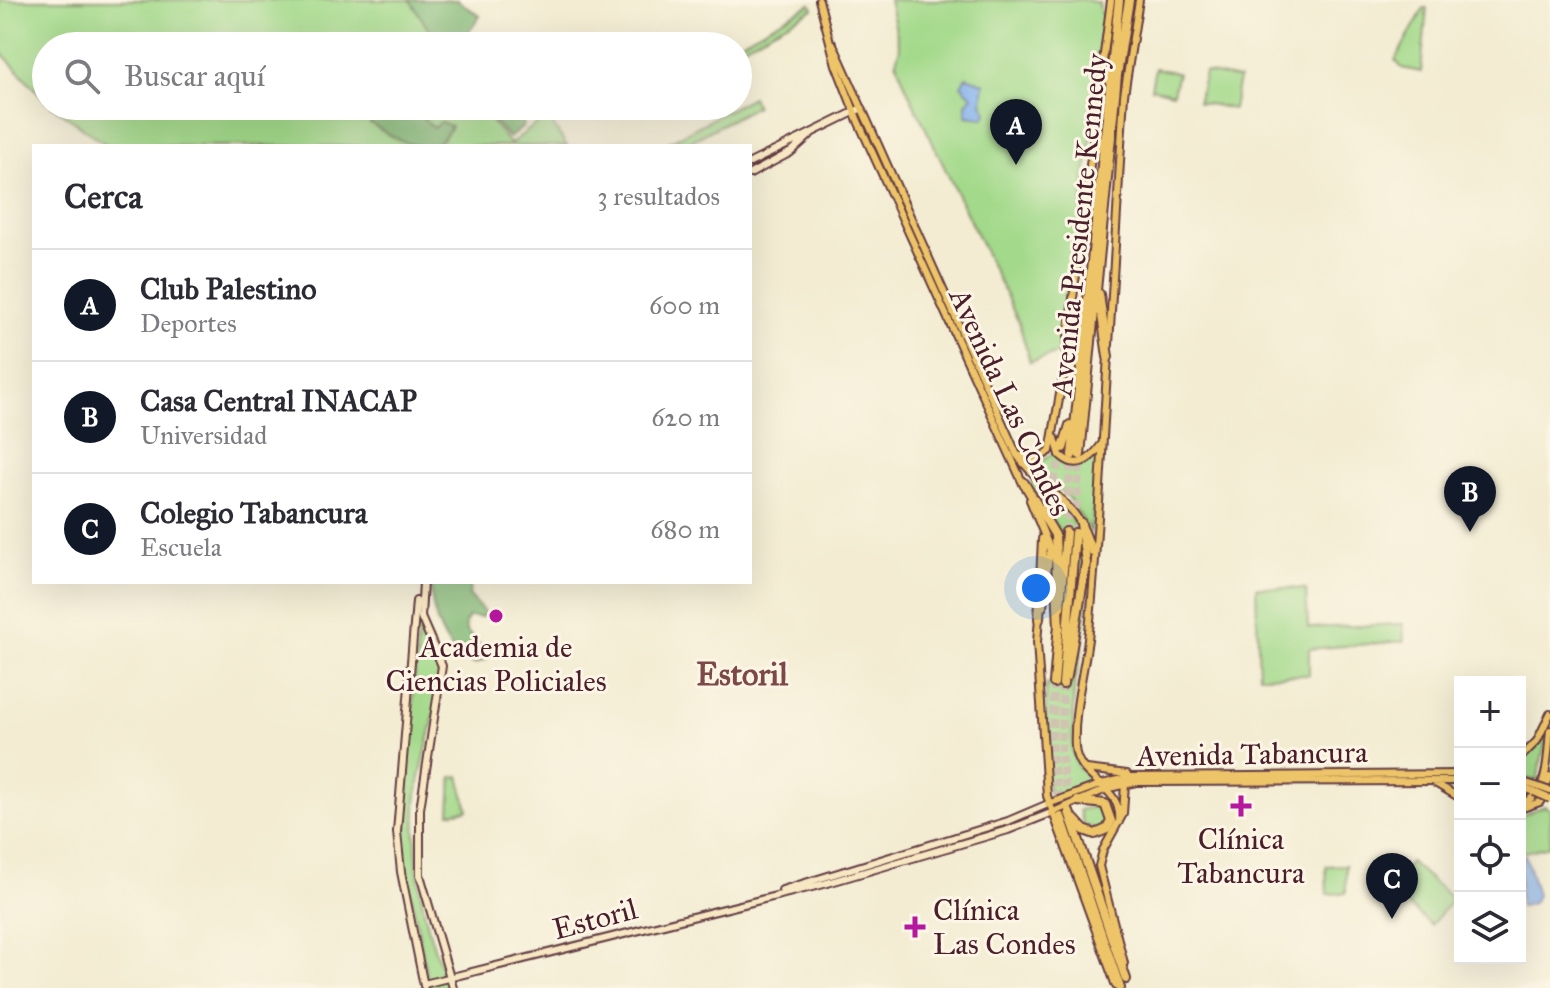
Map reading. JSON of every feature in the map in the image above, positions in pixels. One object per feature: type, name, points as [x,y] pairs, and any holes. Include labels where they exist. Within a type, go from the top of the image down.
[{"type":"highway","name":"Avenida Presidente Kennedy","points":[[1119,0],[1075,404],[1076,455],[1117,75],[1129,0]]},
{"type":"highway","points":[[1096,120],[1099,179]]},
{"type":"highway","points":[[1097,278],[1108,357]]},
{"type":"highway","points":[[1065,369],[1086,295]]},
{"type":"highway","points":[[1063,448],[1075,404]]},
{"type":"highway","points":[[1024,483],[1043,509],[1057,546],[1055,604],[1061,681]]},
{"type":"highway","points":[[1061,681],[1086,563],[1081,523]]},
{"type":"highway","points":[[1059,629],[1070,532],[1061,681]]},
{"type":"highway","points":[[1039,619],[1043,539]]},
{"type":"highway","points":[[1067,814],[1089,833],[1099,833],[1109,827],[1111,815],[1107,806],[1095,801],[1078,801]]},
{"type":"highway","points":[[1067,814],[1128,984]]},
{"type":"highway","points":[[1067,814],[1118,988]]},
{"type":"main road","name":"Avenida Las Condes","points":[[819,0],[836,65],[854,112],[1044,527],[1051,561],[1039,619],[1048,804],[1118,988]]},
{"type":"main road","points":[[1017,455],[1032,460],[1044,457],[1055,435],[1111,0]]},
{"type":"main road","points":[[1119,822],[1118,803],[1105,786],[1083,767],[1075,744],[1102,443],[1124,95],[1139,0]]},
{"type":"main road","name":"Avenida Las Condes","points":[[828,34],[1017,455],[1033,476],[1066,501],[1081,523],[1093,561]]},
{"type":"main road","points":[[752,162],[862,108]]},
{"type":"main road","points":[[752,173],[791,152],[813,133]]},
{"type":"main road","points":[[785,144],[791,152]]},
{"type":"main road","points":[[1055,435],[1060,455],[1074,463],[1089,459],[1102,443]]},
{"type":"main road","points":[[1044,527],[1043,509],[1048,499],[1066,501]]},
{"type":"main road","points":[[422,584],[421,617],[442,666],[420,809],[420,875],[453,988]]},
{"type":"main road","points":[[422,584],[413,628],[397,832],[401,872],[424,986]]},
{"type":"main road","points":[[1526,752],[1537,741],[1550,714]]},
{"type":"main road","points":[[1526,801],[1533,799],[1541,788],[1550,730]]},
{"type":"main road","points":[[1083,767],[1096,772],[1139,777]]},
{"type":"main road","name":"Avenida Tabancura","points":[[1048,804],[1139,777],[1454,774]]},
{"type":"main road","points":[[1213,782],[1237,775]]},
{"type":"main road","points":[[1526,807],[1540,802],[1550,776]]},
{"type":"main road","points":[[1428,781],[1454,795]]},
{"type":"main road","name":"Avenida Tabancura","points":[[1051,813],[1105,786],[1125,784],[1454,781]]},
{"type":"main road","points":[[1125,784],[1124,806],[1103,850],[1099,871],[1118,933],[1128,984]]},
{"type":"main road","points":[[1526,784],[1550,799]]},
{"type":"main road","points":[[1526,788],[1550,791]]},
{"type":"main road","name":"Estoril","points":[[778,893],[1008,821],[1048,804]]},
{"type":"main road","name":"Estoril","points":[[424,986],[906,861],[1051,813]]},
{"type":"green space","points":[[0,0],[457,0],[480,16],[469,32],[32,32],[32,86],[0,51]]},
{"type":"green space","points":[[410,0],[457,0],[480,16],[469,32],[430,32]]},
{"type":"green space","points":[[889,0],[1086,0],[1099,3],[1101,14],[1108,15],[1062,352],[1030,362],[1019,323],[906,87],[896,61],[900,48]]},
{"type":"green space","points":[[811,4],[813,9],[752,42],[752,36]]},
{"type":"green space","points":[[1424,8],[1427,8],[1421,72],[1402,68],[1395,60]]},
{"type":"green space","points":[[1155,68],[1178,73],[1173,93],[1151,88]]},
{"type":"green space","points":[[1205,72],[1239,79],[1233,109],[1198,102]]},
{"type":"green space","points":[[72,120],[490,120],[510,144],[105,144]]},
{"type":"green space","points":[[371,120],[425,120],[434,128],[441,122],[451,126],[435,144],[411,144],[370,123]]},
{"type":"green space","points":[[493,120],[524,120],[522,128],[509,138]]},
{"type":"green space","points":[[542,120],[550,120],[566,144],[510,144]]},
{"type":"green space","points":[[710,120],[730,120],[686,144],[666,144]]},
{"type":"green space","points":[[1054,452],[1058,459],[1072,466],[1098,456],[1091,532],[1067,496],[1029,463],[1041,462]]},
{"type":"green space","points":[[1034,481],[1068,515],[1077,530],[1082,546],[1072,628],[1077,532],[1059,531],[1030,483]]},
{"type":"green space","points":[[1090,563],[1085,637],[1074,688],[1072,751],[1079,769],[1095,783],[1050,799],[1046,777],[1046,684],[1071,685]]},
{"type":"green space","points":[[431,584],[471,584],[469,595],[485,613],[484,617],[469,617],[465,623],[466,631],[488,653],[486,659],[475,664],[455,652],[436,619]]},
{"type":"green space","points":[[1256,587],[1306,589],[1308,628],[1403,624],[1404,641],[1309,649],[1309,675],[1259,676]]},
{"type":"green space","points":[[419,620],[434,649],[439,674],[416,804],[418,875],[433,944],[450,988],[429,988],[402,846]]},
{"type":"green space","points":[[1547,734],[1537,781],[1526,778],[1526,757]]},
{"type":"green space","points":[[459,776],[468,810],[450,813],[452,777]]},
{"type":"green space","points":[[1097,806],[1107,816],[1103,826],[1093,829],[1083,823],[1079,810]]},
{"type":"green space","points":[[1544,806],[1550,809],[1550,846],[1526,852],[1526,814]]},
{"type":"green space","points":[[1410,862],[1453,899],[1431,925],[1388,888]]},
{"type":"green space","points":[[1346,865],[1346,893],[1327,894],[1326,866]]},
{"type":"water","points":[[966,77],[984,83],[982,103],[987,112],[984,118],[966,116],[966,103],[972,96],[961,85]]},
{"type":"water","points":[[1526,858],[1537,895],[1533,903],[1526,905]]},
{"type":"tunnel","points":[[1046,505],[1063,449]]},
{"type":"tunnel","points":[[1066,532],[1071,456]]},
{"type":"tunnel","points":[[1075,533],[1080,458]]},
{"type":"tunnel","points":[[1054,683],[1052,750],[1061,817]]},
{"type":"tunnel","points":[[1063,684],[1061,752],[1069,812]]},
{"type":"place","name":"Club Palestino","points":[[1016,165]]},
{"type":"place","name":"Casa Central INACAP","points":[[1470,532]]},
{"type":"place","name":"Academia de Ciencias Policiales","points":[[496,616]]},
{"type":"place","name":"Clínica Tabancura","points":[[1241,806]]},
{"type":"place","name":"Colegio Tabancura","points":[[1392,919]]},
{"type":"place","name":"Clínica Las Condes","points":[[915,927]]},
{"type":"district","name":"Estoril","points":[[742,674]]}]
